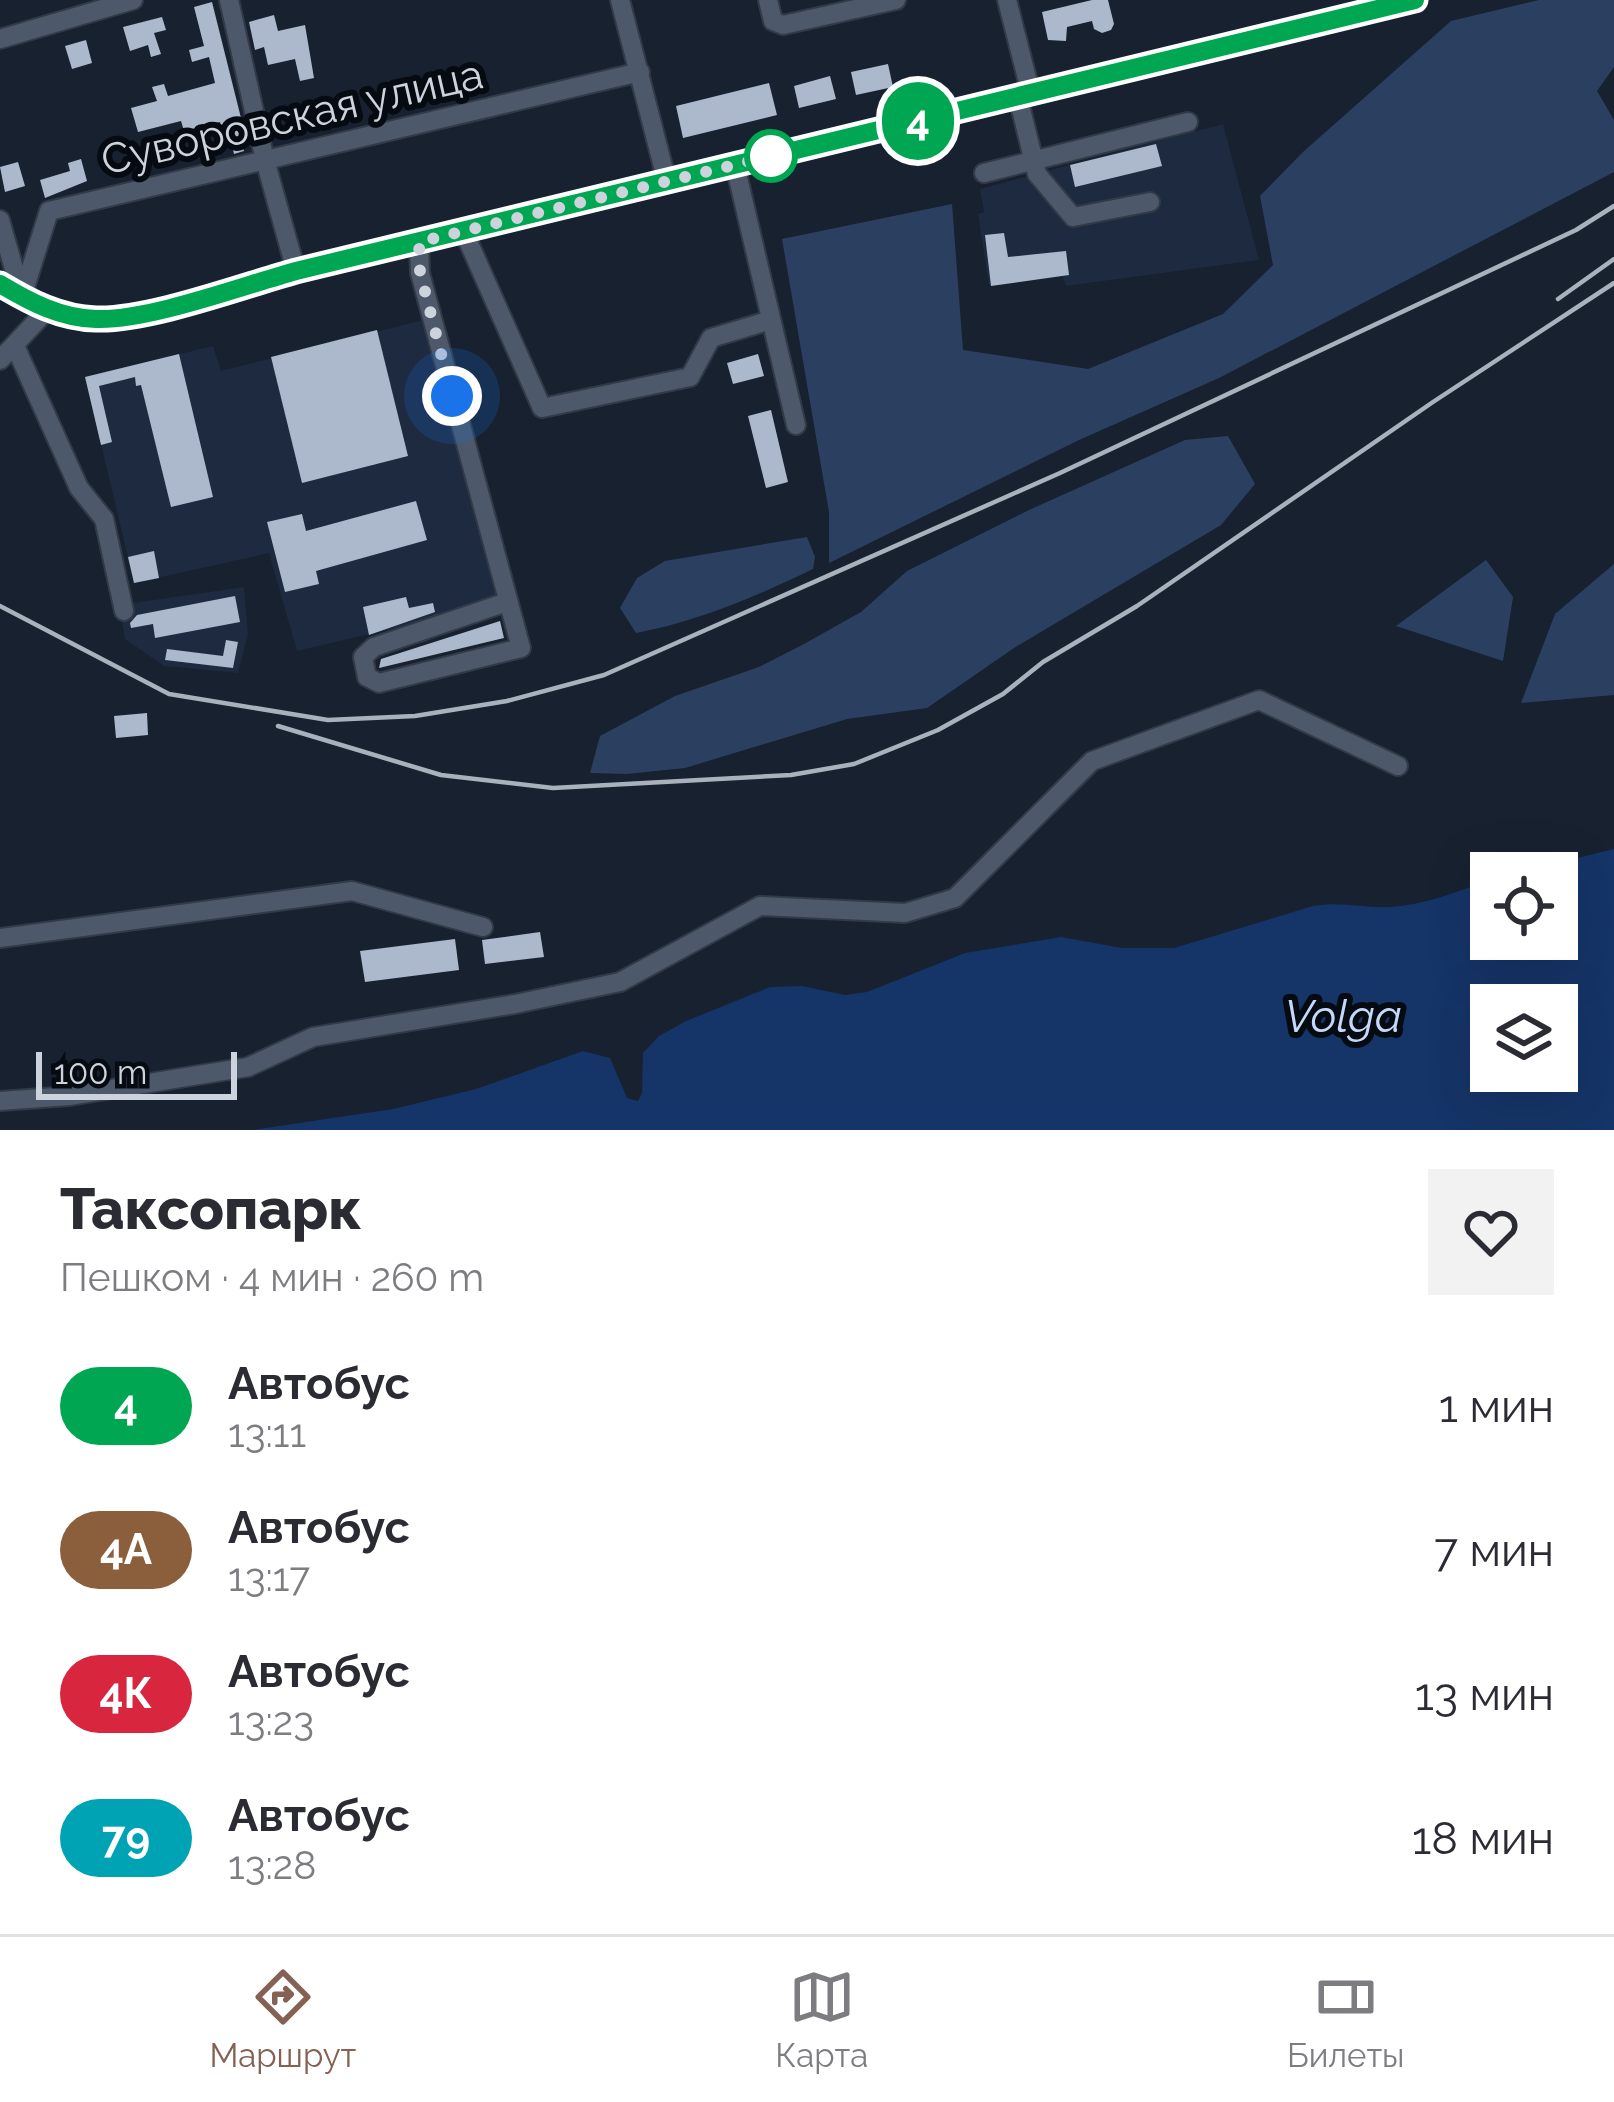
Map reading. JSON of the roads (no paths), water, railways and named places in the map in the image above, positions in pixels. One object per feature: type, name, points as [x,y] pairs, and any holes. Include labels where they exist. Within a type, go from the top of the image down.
[{"type":"street","points":[[0,39],[133,0]]},
{"type":"street","points":[[229,0],[296,271]]},
{"type":"street","points":[[620,0],[667,182]]},
{"type":"street","points":[[768,0],[773,21],[783,25],[896,0]]},
{"type":"street","points":[[1007,0],[1037,174],[1073,218],[1150,202]]},
{"type":"street","points":[[0,284],[47,310],[98,320],[135,315],[296,271],[1402,2]]},
{"type":"street","name":"Суворовская улица","points":[[22,297],[49,211],[640,72]]},
{"type":"street","points":[[984,173],[1188,122]]},
{"type":"street","points":[[735,165],[796,425]]},
{"type":"street","points":[[0,220],[22,297]]},
{"type":"street","points":[[464,232],[542,408],[690,377],[711,338],[771,320]]},
{"type":"street","points":[[419,242],[420,272],[521,648],[379,683],[367,677],[363,657],[374,646],[506,602]]},
{"type":"street","points":[[47,310],[8,353],[79,488],[104,518],[124,610]]},
{"type":"street","points":[[0,1101],[69,1096],[248,1067],[313,1037],[620,982],[760,906],[905,913],[955,898],[1092,761],[1259,700],[1398,766]]},
{"type":"street","points":[[0,938],[352,891],[483,927]]},
{"type":"water","name":"Volga","points":[[1614,849],[1614,1130],[252,1130],[393,1109],[476,1089],[583,1051],[610,1058],[627,1098],[638,1101],[643,1053],[659,1036],[770,987],[802,986],[845,995],[867,992],[965,953],[1061,937],[1122,948],[1174,948],[1313,906],[1403,906],[1470,887],[1470,960],[1578,960],[1578,858]]},
{"type":"railway","points":[[0,606],[169,694],[328,720],[415,716],[507,701],[604,675],[1060,473],[1576,230],[1614,206]]},
{"type":"railway","points":[[1558,299],[1614,259]]},
{"type":"railway","points":[[278,726],[441,775],[553,788],[791,775],[854,764],[938,730],[1003,694],[1043,662],[1137,606],[1614,283]]}]
